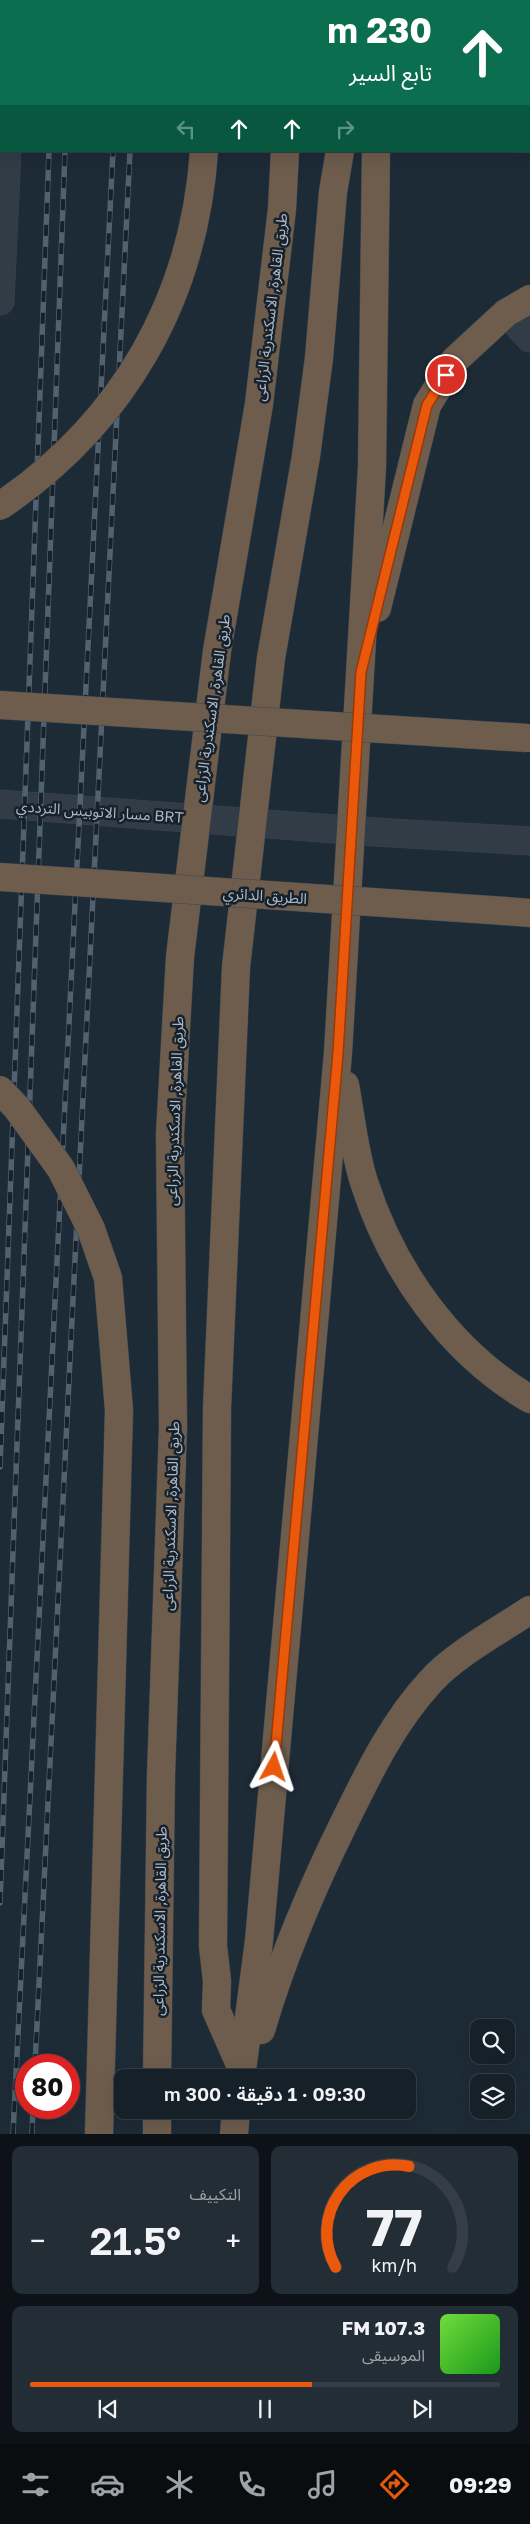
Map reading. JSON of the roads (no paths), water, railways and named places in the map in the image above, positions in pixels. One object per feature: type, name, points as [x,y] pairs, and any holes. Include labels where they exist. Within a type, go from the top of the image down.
[{"type":"highway","points":[[0,506],[53,465],[83,436],[111,404],[135,370],[156,334],[173,296],[195,226],[202,190],[204,152]]},
{"type":"highway","name":"طريق القاهرة, الاسكندرية الزراعى","points":[[157,2069],[161,1776],[173,1428],[170,1134],[180,957],[217,651],[259,404],[282,209],[285,152]]},
{"type":"highway","points":[[241,2069],[216,2010],[217,1981],[213,1946],[217,1408],[236,967],[271,658],[306,456],[319,358],[333,192],[340,152]]},
{"type":"highway","points":[[244,2069],[260,1932],[338,1053],[372,467],[376,152]]},
{"type":"highway","points":[[361,672],[427,405],[455,360],[506,313],[530,299]]},
{"type":"highway","points":[[0,705],[528,738]]},
{"type":"highway","name":"الطريق الدائري","points":[[0,877],[517,912]]},
{"type":"highway","points":[[338,1053],[364,1180],[378,1221],[397,1259],[420,1296],[446,1329],[476,1360],[510,1387],[530,1399]]},
{"type":"highway","points":[[0,1090],[17,1108],[61,1170],[91,1229],[108,1278],[119,1410],[99,2134]]},
{"type":"highway","points":[[245,2069],[275,1981],[309,1896],[354,1802],[398,1719],[432,1679],[474,1647],[530,1610]]},
{"type":"highway","points":[[157,2119],[157,2134]]},
{"type":"street","points":[[0,301],[1,235],[7,152]]},
{"type":"street","points":[[506,313],[530,338]]},
{"type":"street","name":"مسار الاتوبيس الترددي BRT","points":[[0,804],[375,832],[530,841]]},
{"type":"railway","points":[[0,1467],[49,152]]},
{"type":"railway","points":[[0,1903],[65,152]]},
{"type":"railway","points":[[13,2134],[113,152]]},
{"type":"railway","points":[[36,2054],[130,152]]},
{"type":"railway","points":[[32,2134],[33,2119]]}]
